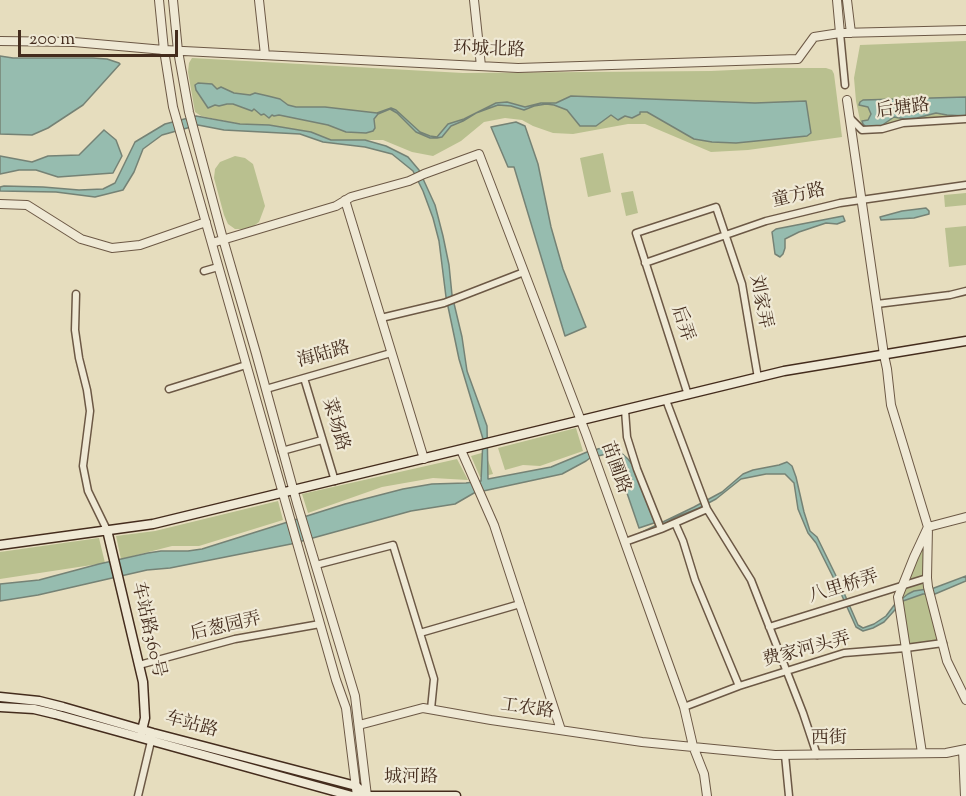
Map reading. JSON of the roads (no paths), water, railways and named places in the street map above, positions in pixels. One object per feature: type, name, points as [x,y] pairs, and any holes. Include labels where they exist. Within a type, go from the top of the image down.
[{"type":"main road","points":[[0,545],[153,524],[784,371],[966,341]]},
{"type":"main road","name":"车站路360号","points":[[107,530],[143,682],[145,718],[141,734]]},
{"type":"main road","name":"车站路","points":[[0,697],[39,701],[141,734]]},
{"type":"main road","name":"车站路","points":[[0,707],[34,709],[141,734],[352,796]]},
{"type":"main road","name":"车站路","points":[[152,737],[356,786],[363,796]]},
{"type":"main road","name":"城河路","points":[[363,796],[456,796]]},
{"type":"street","points":[[159,0],[173,107],[336,680],[346,708],[356,786]]},
{"type":"street","points":[[173,0],[178,51],[189,112],[282,451],[355,696],[363,796]]},
{"type":"street","points":[[259,0],[265,55]]},
{"type":"street","points":[[474,0],[480,66]]},
{"type":"street","points":[[837,0],[845,85]]},
{"type":"street","points":[[847,0],[851,33]]},
{"type":"street","name":"环城北路","points":[[0,41],[74,42],[178,51],[519,68],[798,59],[814,37],[840,33],[966,30]]},
{"type":"street","points":[[847,100],[891,405],[928,527],[928,587],[947,661],[966,700]]},
{"type":"street","name":"后塘路","points":[[850,117],[862,130],[882,129],[903,123],[966,119]]},
{"type":"street","name":"苗圃路","points":[[345,200],[351,196],[409,181],[479,154],[580,420],[684,707],[693,746],[704,774],[707,796]]},
{"type":"street","name":"童方路","points":[[645,263],[766,220],[840,203],[966,185]]},
{"type":"street","points":[[212,243],[336,206],[345,200],[424,459]]},
{"type":"street","points":[[0,204],[27,205],[81,239],[112,248],[140,245],[206,222]]},
{"type":"street","name":"刘家弄","points":[[645,263],[636,233],[716,207],[742,284],[758,378]]},
{"type":"street","name":"后弄","points":[[645,263],[688,395]]},
{"type":"street","points":[[204,271],[218,267]]},
{"type":"street","points":[[381,318],[444,303],[524,272]]},
{"type":"street","points":[[877,304],[966,291]]},
{"type":"street","points":[[76,294],[75,330],[90,411],[83,466],[88,491],[107,530]]},
{"type":"street","name":"海陆路","points":[[266,389],[392,353]]},
{"type":"street","points":[[169,389],[246,365]]},
{"type":"street","name":"菜场路","points":[[304,378],[335,481]]},
{"type":"street","points":[[666,400],[707,509],[751,580],[803,712],[817,755]]},
{"type":"street","points":[[625,410],[627,437],[661,529]]},
{"type":"street","points":[[282,451],[322,440]]},
{"type":"street","points":[[461,450],[494,525],[561,730]]},
{"type":"street","points":[[625,542],[707,509]]},
{"type":"street","points":[[928,527],[966,517]]},
{"type":"street","points":[[675,523],[695,580],[739,686]]},
{"type":"street","points":[[922,753],[898,597],[928,527]]},
{"type":"street","points":[[316,566],[393,545],[434,679],[430,709]]},
{"type":"street","name":"八里桥弄","points":[[769,627],[927,578]]},
{"type":"street","points":[[420,633],[520,604]]},
{"type":"street","name":"后葱园弄","points":[[139,665],[235,639],[320,624]]},
{"type":"street","name":"费家河头弄","points":[[684,707],[739,686],[844,653],[943,643]]},
{"type":"street","name":"工农路","points":[[359,725],[423,708],[642,742],[693,746]]},
{"type":"street","points":[[138,796],[152,737]]},
{"type":"street","name":"西街","points":[[693,746],[785,755],[946,753],[965,749]]},
{"type":"street","points":[[965,749],[965,796]]},
{"type":"street","points":[[785,755],[789,796]]},
{"type":"water","points":[[0,56],[93,58],[107,59],[120,64],[83,105],[48,128],[32,135],[0,134]]},
{"type":"water","points":[[198,83],[212,84],[217,89],[221,87],[234,93],[250,95],[255,93],[268,96],[296,107],[325,107],[377,113],[391,108],[420,132],[437,137],[448,124],[476,113],[451,126],[442,137],[437,138],[430,138],[416,132],[390,109],[378,114],[374,119],[373,131],[346,132],[328,125],[279,115],[272,115],[269,118],[254,109],[252,111],[233,104],[215,105],[208,108],[196,90],[195,85]]},
{"type":"water","points":[[571,96],[755,103],[806,101],[811,133],[807,136],[736,143],[712,142],[694,139],[647,112],[640,112],[632,118],[625,116],[618,120],[611,115],[596,126],[580,126],[567,110],[546,104],[524,110],[498,105],[476,113],[496,103],[507,102],[525,107],[541,103],[556,103]]},
{"type":"water","points":[[966,97],[966,116],[936,113],[917,118],[894,117],[876,128],[867,128],[863,124],[862,121],[868,120],[871,114],[868,107],[859,105],[863,100]]},
{"type":"water","points":[[196,116],[240,124],[269,125],[311,132],[331,140],[365,140],[386,146],[408,157],[419,170],[435,205],[443,236],[467,371],[487,426],[488,479],[551,467],[587,452],[612,447],[628,459],[638,472],[651,513],[657,522],[639,528],[617,464],[610,455],[606,454],[590,458],[562,474],[474,493],[455,504],[411,511],[291,544],[170,568],[147,570],[38,595],[0,601],[0,584],[39,580],[148,553],[202,549],[345,504],[403,489],[432,484],[481,481],[483,439],[459,359],[433,218],[413,171],[392,154],[365,147],[323,142],[300,134],[224,130],[198,125],[162,135],[143,149],[134,172],[123,190],[95,197],[56,192],[0,191],[0,187],[4,186],[103,189],[115,183],[135,142],[165,124]]},
{"type":"water","points":[[516,122],[525,126],[538,164],[551,227],[563,269],[586,327],[565,336],[514,167],[508,167],[491,127]]},
{"type":"water","points":[[104,130],[116,140],[122,156],[113,173],[58,177],[36,170],[19,170],[0,174],[0,156],[32,162],[48,156],[79,155]]},
{"type":"water","points":[[926,208],[929,214],[914,218],[881,220],[880,217],[902,211]]},
{"type":"water","points":[[843,216],[845,221],[837,224],[826,223],[785,239],[783,254],[780,257],[775,254],[772,232],[776,229]]},
{"type":"water","points":[[787,462],[792,466],[796,477],[810,531],[817,537],[858,625],[863,628],[874,624],[886,616],[895,604],[914,591],[934,588],[966,576],[966,581],[935,594],[923,594],[903,601],[884,622],[873,628],[863,631],[856,627],[816,543],[808,533],[798,509],[794,483],[785,474],[766,474],[741,479],[716,499],[676,517],[639,539],[640,533],[722,492],[743,474]]}]
